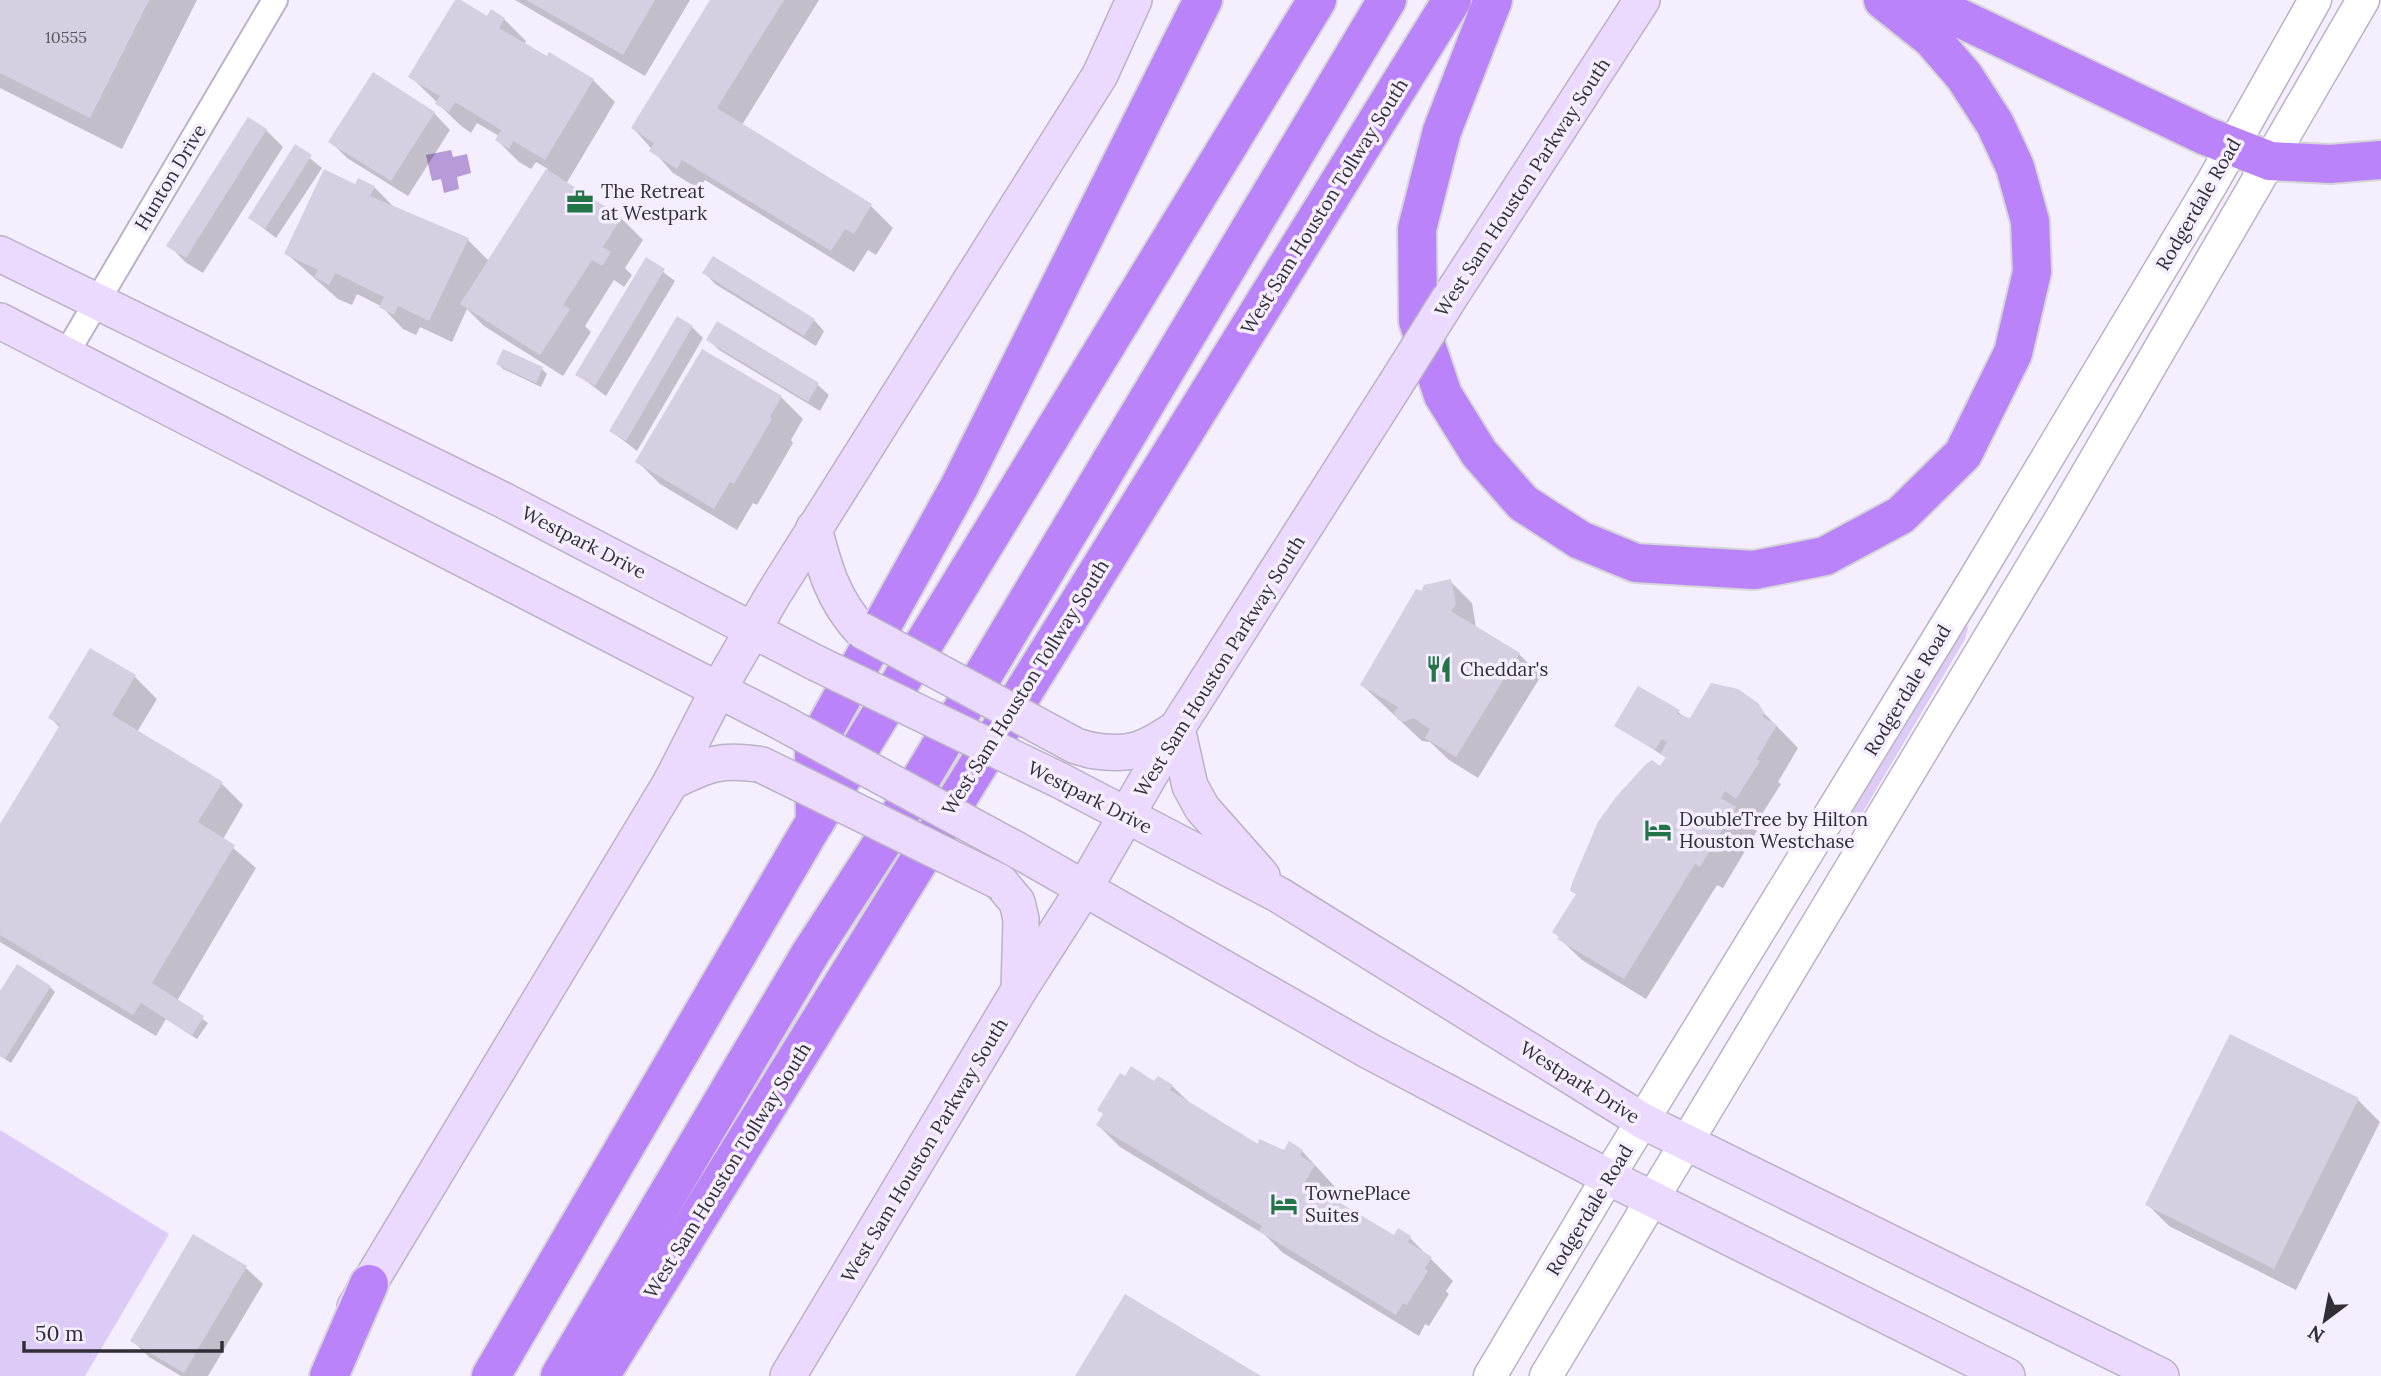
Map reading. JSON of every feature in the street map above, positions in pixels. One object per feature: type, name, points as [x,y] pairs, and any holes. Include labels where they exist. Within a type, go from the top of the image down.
[{"type":"highway","points":[[815,822],[814,748],[960,487],[1203,0]]},
{"type":"highway","points":[[491,1376],[815,822],[1317,0]]},
{"type":"highway","points":[[560,1376],[810,954],[888,834],[1387,0]]},
{"type":"highway","name":"West Sam Houston Tollway South","points":[[600,1376],[1452,0]]},
{"type":"highway","points":[[1493,0],[1442,131],[1417,229],[1418,321],[1443,395],[1479,453],[1523,503],[1580,540],[1636,564],[1754,570],[1825,556],[1901,515],[1963,454],[2012,354],[2032,272],[2030,221],[2015,167],[1995,124],[1965,76],[1932,38],[1883,0]]},
{"type":"highway","points":[[1922,0],[2231,148],[2270,161],[2330,164],[2381,160]]},
{"type":"highway","points":[[329,1376],[369,1284]]},
{"type":"main road","points":[[313,1376],[671,782],[718,690],[814,528],[892,410],[1100,75],[1133,0]]},
{"type":"main road","name":"West Sam Houston Parkway South","points":[[788,1376],[1019,990],[1085,887],[1177,728],[1642,0]]},
{"type":"main road","name":"Westpark Drive","points":[[0,254],[503,500],[816,663],[1059,780],[1279,895],[1643,1121],[2161,1376]]},
{"type":"main road","points":[[0,321],[777,720],[1085,887],[1369,1051],[1608,1177],[2007,1376]]},
{"type":"main road","points":[[814,528],[827,579],[844,612],[861,630],[1076,746],[1090,750],[1130,753],[1149,747],[1177,728],[1190,786],[1202,808],[1279,895]]},
{"type":"main road","points":[[671,782],[702,766],[730,760],[762,765],[1000,882],[1017,902],[1021,919],[1018,935],[1019,990]]},
{"type":"street","name":"Hunton Drive","points":[[66,354],[275,0]]},
{"type":"street","name":"Rodgerdale Road","points":[[1490,1376],[1608,1177],[2025,495],[2231,148],[2315,0]]},
{"type":"street","name":"Rodgerdale Road","points":[[1546,1376],[2061,519],[2363,0]]},
{"type":"street","points":[[2025,495],[2061,519]]},
{"type":"shaded area","points":[[451,150],[453,157],[467,154],[471,173],[457,177],[459,189],[444,193],[441,179],[432,181],[426,155]]},
{"type":"shaded area","points":[[1962,623],[1968,628],[1965,639],[1857,822],[1849,817],[1872,767]]},
{"type":"shaded area","points":[[0,1130],[169,1234],[85,1376],[0,1376]]},
{"type":"building","points":[[0,0],[149,0],[90,118],[0,73]]},
{"type":"building","points":[[455,0],[461,0],[487,16],[491,9],[505,18],[499,28],[547,56],[549,52],[594,79],[545,160],[513,141],[509,149],[495,140],[501,130],[455,102],[449,112],[435,104],[440,96],[408,77]]},
{"type":"building","points":[[526,0],[655,0],[623,55]]},
{"type":"building","points":[[710,0],[784,0],[717,108],[872,204],[854,234],[845,229],[831,251],[682,160],[677,169],[649,151],[654,143],[631,128]]},
{"type":"building","points":[[373,72],[435,112],[391,181],[328,142]]},
{"type":"building","points":[[248,117],[267,129],[186,258],[166,246]]},
{"type":"building","points":[[295,144],[312,155],[265,229],[248,218]]},
{"type":"building","points":[[324,169],[355,184],[358,178],[375,186],[370,196],[469,238],[429,321],[398,306],[394,315],[379,307],[384,297],[335,273],[329,285],[314,277],[318,270],[284,254]]},
{"type":"building","points":[[546,169],[622,217],[603,247],[611,252],[602,266],[592,260],[563,305],[570,309],[540,355],[460,304]]},
{"type":"building","points":[[713,256],[815,319],[804,336],[702,273]]},
{"type":"building","points":[[646,257],[665,269],[595,386],[575,375]]},
{"type":"building","points":[[677,316],[693,326],[626,441],[609,431]]},
{"type":"building","points":[[717,321],[819,383],[808,402],[706,340]]},
{"type":"building","points":[[503,349],[543,367],[536,383],[496,364]]},
{"type":"building","points":[[702,349],[782,396],[770,417],[772,419],[734,484],[730,482],[714,509],[635,462]]},
{"type":"building","name":"Cheddar's","points":[[1451,579],[1456,604],[1451,611],[1520,653],[1456,757],[1425,738],[1430,729],[1413,718],[1404,722],[1398,720],[1394,713],[1398,707],[1360,685],[1416,589],[1421,591],[1424,585]]},
{"type":"building","points":[[90,648],[136,675],[112,715],[223,782],[198,822],[235,845],[152,983],[204,1016],[192,1036],[141,1003],[133,1015],[0,935],[0,824],[60,725],[48,718]]},
{"type":"building","name":"DoubleTree by Hilton Houston Westchase","points":[[1711,683],[1738,689],[1758,703],[1764,712],[1763,717],[1777,725],[1757,759],[1760,761],[1736,799],[1725,791],[1721,798],[1736,807],[1700,867],[1695,864],[1624,979],[1557,939],[1559,937],[1552,932],[1576,894],[1570,891],[1572,883],[1598,822],[1646,764],[1652,760],[1660,766],[1666,757],[1660,754],[1667,742],[1662,739],[1655,750],[1614,726],[1638,686],[1680,710],[1677,714],[1690,718]]},
{"type":"building","points":[[17,964],[51,986],[5,1059],[0,1056],[0,991]]},
{"type":"building","points":[[2230,1034],[2359,1098],[2274,1269],[2145,1205]]},
{"type":"building","name":"TownePlace Suites","points":[[1131,1066],[1154,1081],[1158,1076],[1173,1085],[1170,1090],[1258,1144],[1259,1139],[1284,1150],[1289,1141],[1303,1150],[1300,1155],[1315,1165],[1305,1182],[1394,1235],[1398,1228],[1411,1236],[1408,1242],[1432,1257],[1425,1268],[1428,1271],[1407,1305],[1403,1303],[1396,1315],[1259,1231],[1262,1226],[1096,1125],[1103,1114],[1097,1110],[1120,1073],[1125,1076]]},
{"type":"building","points":[[193,1234],[247,1266],[184,1373],[130,1341]]},
{"type":"building","points":[[1125,1294],[1261,1376],[1075,1376]]},
{"type":"place","name":"The Retreat at Westpark","points":[[580,202]]},
{"type":"place","name":"Cheddar's","points":[[1439,669]]},
{"type":"place","name":"DoubleTree by Hilton Houston Westchase","points":[[1658,830]]},
{"type":"place","name":"TownePlace Suites","points":[[1284,1204]]}]
